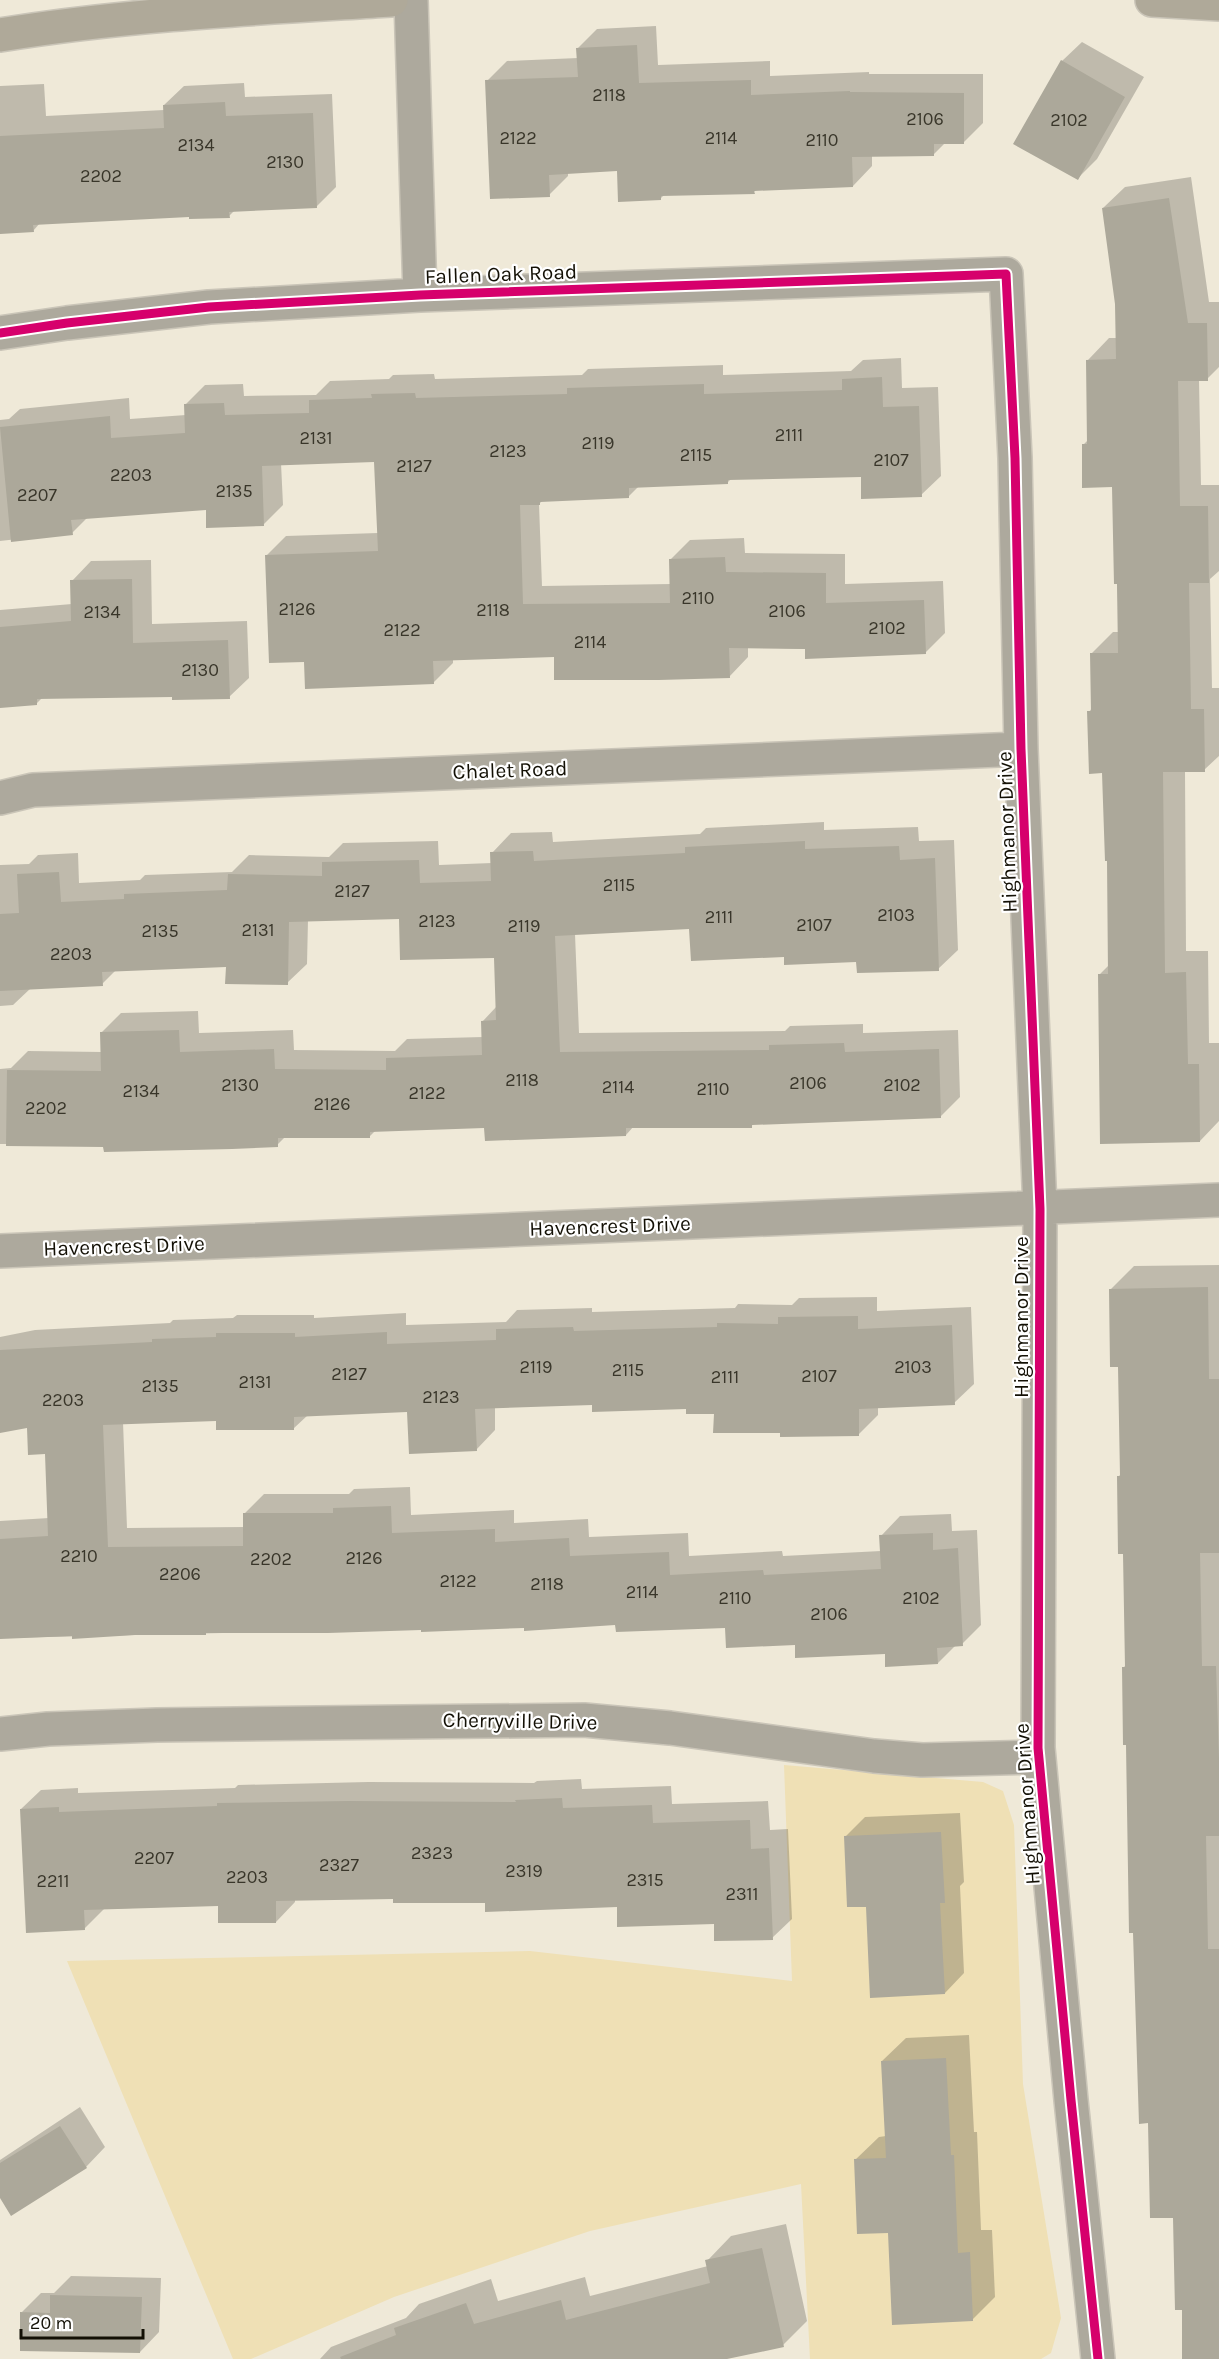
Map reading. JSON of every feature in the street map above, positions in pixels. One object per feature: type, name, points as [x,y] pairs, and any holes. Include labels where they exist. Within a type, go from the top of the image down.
[{"type":"main road","points":[[0,35],[46,27],[192,12],[392,0]]},
{"type":"main road","points":[[1152,0],[1219,4]]},
{"type":"street","points":[[411,0],[420,294]]},
{"type":"street","name":"Fallen Oak Road","points":[[0,333],[209,307],[420,294],[1006,273]]},
{"type":"street","name":"Highmanor Drive","points":[[1006,273],[1015,458],[1021,749],[1040,1209],[1038,1758],[1098,2359]]},
{"type":"street","name":"Chalet Road","points":[[0,798],[33,790],[1021,749]]},
{"type":"street","name":"Havencrest Drive","points":[[0,1251],[1219,1200]]},
{"type":"street","name":"Cherryville Drive","points":[[0,1734],[48,1729],[169,1725],[504,1719],[584,1720],[670,1728],[874,1756],[922,1760],[1038,1758]]},
{"type":"shaded area","points":[[784,1765],[983,1782],[1003,1791],[1014,1825],[1023,2084],[1061,2318],[1051,2353],[1041,2359],[810,2359],[801,2184],[590,2231],[394,2297],[251,2359],[233,2359],[67,1961],[530,1951],[792,1981]]},
{"type":"building","points":[[637,45],[639,83],[751,80],[751,95],[850,91],[964,93],[964,144],[934,144],[934,156],[852,157],[853,187],[754,191],[755,194],[661,196],[661,200],[618,202],[617,171],[549,175],[550,197],[490,199],[485,80],[578,77],[576,48]]},
{"type":"building","points":[[1061,60],[1125,97],[1078,180],[1013,144]]},
{"type":"building","points":[[225,102],[226,116],[313,113],[317,208],[229,212],[230,218],[189,219],[189,217],[33,225],[34,232],[0,234],[0,136],[164,128],[163,105]]},
{"type":"building","points":[[1169,198],[1188,323],[1207,323],[1208,381],[1178,381],[1180,506],[1208,506],[1209,583],[1189,583],[1191,709],[1204,709],[1205,772],[1163,772],[1165,973],[1186,972],[1188,1064],[1199,1064],[1200,1142],[1100,1144],[1098,974],[1108,974],[1107,861],[1105,861],[1102,773],[1089,774],[1087,711],[1091,711],[1090,653],[1118,653],[1117,584],[1114,584],[1112,487],[1082,488],[1082,444],[1087,444],[1086,360],[1116,359],[1115,304],[1102,208]]},
{"type":"building","points":[[882,377],[883,407],[919,406],[922,497],[861,499],[861,477],[728,480],[728,484],[629,488],[629,498],[520,505],[523,604],[670,603],[669,559],[725,557],[726,572],[826,573],[826,603],[924,600],[926,654],[805,659],[805,649],[729,648],[730,678],[659,680],[554,680],[554,657],[433,661],[434,684],[305,689],[304,662],[269,663],[265,555],[378,551],[374,462],[262,466],[264,526],[206,528],[206,510],[71,520],[73,535],[11,542],[0,427],[110,416],[111,438],[185,433],[184,404],[224,403],[225,415],[309,413],[309,400],[372,398],[371,394],[415,393],[416,398],[567,394],[567,388],[704,384],[704,394],[842,390],[842,379]]},
{"type":"building","points":[[132,579],[133,643],[228,640],[230,699],[172,700],[172,697],[37,699],[37,705],[0,708],[0,627],[71,621],[70,580]]},
{"type":"building","points":[[805,841],[805,849],[899,846],[900,860],[935,858],[939,971],[857,973],[856,962],[784,965],[784,957],[691,961],[689,929],[555,936],[560,1052],[769,1050],[769,1045],[844,1043],[845,1052],[939,1049],[941,1118],[752,1125],[752,1128],[626,1128],[626,1136],[485,1141],[484,1128],[370,1132],[370,1138],[278,1138],[278,1147],[232,1149],[104,1152],[103,1147],[6,1146],[7,1070],[101,1071],[100,1032],[179,1030],[180,1052],[274,1049],[275,1069],[386,1070],[386,1058],[482,1055],[481,1021],[496,1020],[494,958],[400,960],[399,919],[289,922],[288,985],[225,984],[226,967],[102,972],[103,986],[0,991],[0,914],[19,913],[17,874],[59,872],[61,902],[124,899],[124,894],[227,890],[228,874],[322,876],[322,862],[419,860],[420,883],[491,881],[490,852],[533,851],[534,861],[685,853],[685,847]]},
{"type":"building","points":[[1208,1287],[1209,1379],[1219,1379],[1219,1553],[1200,1553],[1202,1666],[1216,1666],[1219,1759],[1219,1836],[1206,1836],[1208,1949],[1219,1949],[1219,2359],[1182,2359],[1182,2310],[1175,2310],[1173,2218],[1150,2218],[1148,2123],[1139,2124],[1133,1933],[1129,1933],[1126,1745],[1123,1745],[1122,1667],[1125,1667],[1123,1554],[1118,1554],[1117,1476],[1120,1476],[1118,1367],[1110,1367],[1109,1289]]},
{"type":"building","points":[[858,1316],[858,1329],[952,1325],[955,1405],[859,1409],[859,1436],[780,1437],[780,1433],[713,1433],[714,1414],[686,1414],[686,1409],[592,1412],[592,1405],[475,1409],[477,1451],[409,1454],[407,1412],[294,1417],[294,1430],[216,1430],[216,1421],[103,1425],[108,1547],[243,1546],[243,1513],[333,1513],[333,1508],[391,1506],[392,1533],[495,1529],[495,1542],[569,1538],[570,1556],[669,1552],[670,1575],[763,1570],[764,1575],[881,1569],[879,1535],[933,1533],[933,1550],[958,1548],[963,1646],[937,1648],[938,1664],[885,1667],[885,1654],[795,1658],[795,1645],[726,1648],[725,1628],[616,1632],[615,1625],[524,1631],[524,1628],[421,1632],[421,1630],[206,1633],[206,1635],[135,1635],[72,1639],[72,1636],[0,1639],[0,1539],[48,1536],[45,1454],[28,1455],[27,1428],[0,1433],[0,1350],[152,1342],[152,1339],[216,1337],[216,1333],[295,1333],[295,1337],[387,1332],[387,1344],[496,1340],[496,1329],[573,1327],[574,1331],[717,1327],[717,1323],[778,1324],[778,1317]]},
{"type":"building","points":[[562,1798],[563,1808],[652,1805],[653,1823],[750,1820],[751,1849],[769,1848],[773,1940],[714,1941],[714,1924],[617,1927],[617,1907],[485,1912],[485,1903],[393,1903],[393,1899],[276,1901],[276,1923],[218,1923],[218,1906],[84,1910],[85,1930],[26,1933],[20,1809],[59,1807],[59,1812],[217,1806],[217,1803],[516,1802],[515,1800]]},
{"type":"building","points":[[941,1832],[945,1903],[940,1903],[945,1994],[870,1998],[866,1907],[847,1907],[844,1836]]},
{"type":"building","points":[[946,2058],[951,2155],[954,2155],[958,2253],[970,2252],[973,2321],[892,2325],[888,2233],[857,2234],[854,2159],[886,2158],[881,2061]]},
{"type":"building","points":[[60,2126],[87,2168],[11,2216],[0,2198],[0,2163]]},
{"type":"building","points":[[762,2248],[784,2347],[727,2359],[341,2359],[340,2357],[396,2335],[394,2328],[466,2303],[474,2324],[561,2300],[566,2320],[710,2283],[705,2260]]},
{"type":"building","points":[[50,2295],[142,2297],[140,2353],[20,2351],[20,2312],[50,2313]]},
{"type":"cycle path","points":[[0,333],[209,307],[420,295],[1006,274],[1015,458],[1021,749],[1040,1209],[1038,1748],[1098,2359]]}]
